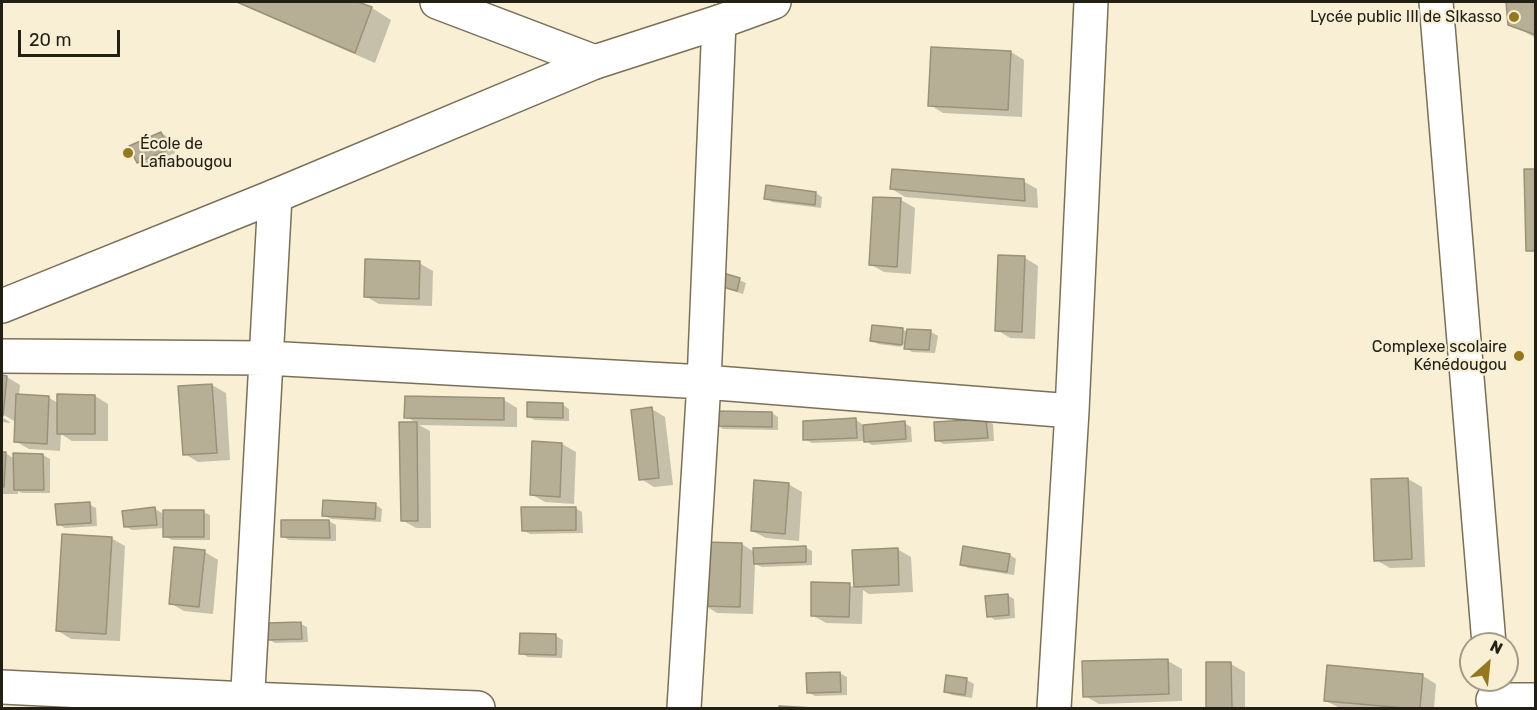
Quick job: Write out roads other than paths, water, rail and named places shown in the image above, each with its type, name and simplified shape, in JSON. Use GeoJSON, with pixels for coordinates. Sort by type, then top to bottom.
{"type":"FeatureCollection","features":[{"type":"Feature","properties":{"kind":"street"},"geometry":{"type":"LineString","coordinates":[[437,2],[595,62]]}},
{"type":"Feature","properties":{"kind":"street"},"geometry":{"type":"LineString","coordinates":[[2,306],[275,196],[595,62],[774,2]]}},
{"type":"Feature","properties":{"kind":"street"},"geometry":{"type":"LineString","coordinates":[[1054,708],[1072,411],[1091,2]]}},
{"type":"Feature","properties":{"kind":"street"},"geometry":{"type":"LineString","coordinates":[[1436,2],[1488,632]]}},
{"type":"Feature","properties":{"kind":"street"},"geometry":{"type":"LineString","coordinates":[[684,708],[704,382],[719,22]]}},
{"type":"Feature","properties":{"kind":"street"},"geometry":{"type":"LineString","coordinates":[[247,704],[275,196]]}},
{"type":"Feature","properties":{"kind":"street"},"geometry":{"type":"LineString","coordinates":[[2,356],[266,358],[704,382],[1072,411]]}},
{"type":"Feature","properties":{"kind":"street"},"geometry":{"type":"LineString","coordinates":[[2,687],[247,704],[478,708]]}},
{"type":"Feature","properties":{"kind":"street"},"geometry":{"type":"LineString","coordinates":[[1493,696],[1536,700]]}},
{"type":"Feature","properties":{"kind":"place","name":"Lycée public III de SIkasso"},"geometry":{"type":"Point","coordinates":[1514,17]}},
{"type":"Feature","properties":{"kind":"place","name":"École de Lafiabougou"},"geometry":{"type":"Point","coordinates":[128,153]}},
{"type":"Feature","properties":{"kind":"place","name":"Complexe scolaire Kénédougou"},"geometry":{"type":"Point","coordinates":[1519,356]}}]}
